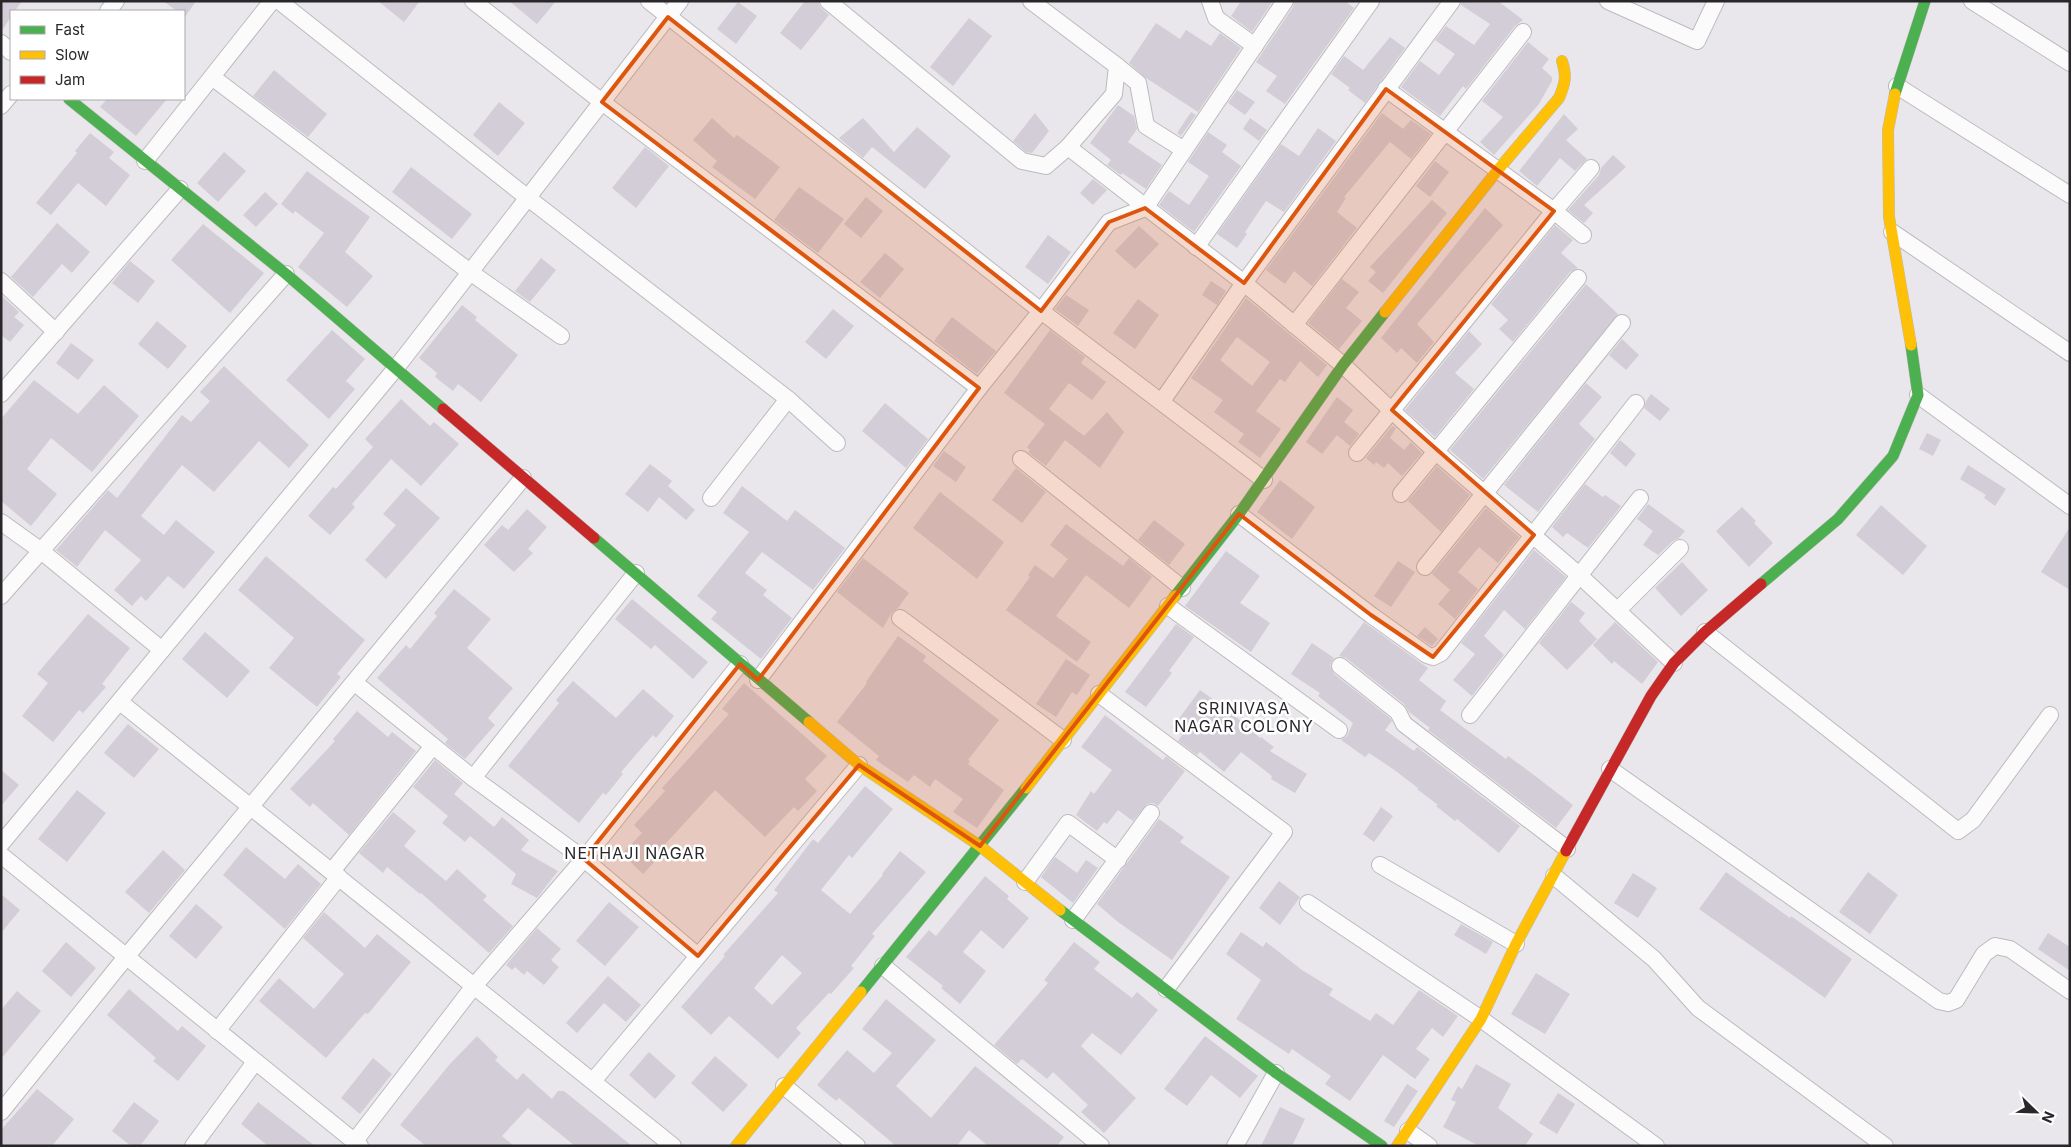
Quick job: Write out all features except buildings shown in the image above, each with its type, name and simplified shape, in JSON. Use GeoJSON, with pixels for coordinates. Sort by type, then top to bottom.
{"type":"FeatureCollection","features":[{"type":"Feature","properties":{"kind":"street"},"geometry":{"type":"LineString","coordinates":[[145,161],[272,1]]}},
{"type":"Feature","properties":{"kind":"street"},"geometry":{"type":"LineString","coordinates":[[279,1],[528,198],[788,399],[837,443]]}},
{"type":"Feature","properties":{"kind":"street"},"geometry":{"type":"LineString","coordinates":[[473,1],[602,102],[979,388]]}},
{"type":"Feature","properties":{"kind":"street"},"geometry":{"type":"LineString","coordinates":[[649,1],[1041,311],[1264,480]]}},
{"type":"Feature","properties":{"kind":"street"},"geometry":{"type":"LineString","coordinates":[[1,844],[396,368],[680,1]]}},
{"type":"Feature","properties":{"kind":"street"},"geometry":{"type":"LineString","coordinates":[[828,1],[1022,162],[1046,166],[1068,148],[1114,94],[1117,66]]}},
{"type":"Feature","properties":{"kind":"street"},"geometry":{"type":"LineString","coordinates":[[1031,1],[1138,83],[1146,126],[1184,150]]}},
{"type":"Feature","properties":{"kind":"street"},"geometry":{"type":"LineString","coordinates":[[1210,1],[1216,18],[1255,46]]}},
{"type":"Feature","properties":{"kind":"street"},"geometry":{"type":"LineString","coordinates":[[758,680],[979,388],[1110,222],[1145,208],[1285,1]]}},
{"type":"Feature","properties":{"kind":"street"},"geometry":{"type":"LineString","coordinates":[[1196,247],[1371,1]]}},
{"type":"Feature","properties":{"kind":"street"},"geometry":{"type":"LineString","coordinates":[[1162,401],[1244,283],[1452,1]]}},
{"type":"Feature","properties":{"kind":"street"},"geometry":{"type":"LineString","coordinates":[[1608,1],[1697,41],[1716,1]]}},
{"type":"Feature","properties":{"kind":"street"},"geometry":{"type":"LineString","coordinates":[[1397,1146],[1481,1019],[1516,944],[1610,769],[1650,696],[1674,662],[1705,632],[1838,519],[1893,456],[1918,394],[1906,307],[1890,217],[1888,130],[1897,86],[1925,1]]}},
{"type":"Feature","properties":{"kind":"street"},"geometry":{"type":"LineString","coordinates":[[1972,1],[2070,63]]}},
{"type":"Feature","properties":{"kind":"street"},"geometry":{"type":"LineString","coordinates":[[1294,325],[1523,32]]}},
{"type":"Feature","properties":{"kind":"street"},"geometry":{"type":"LineString","coordinates":[[736,1146],[1064,740],[1239,514],[1343,365],[1497,171],[1559,98],[1565,84],[1566,73],[1562,61]]}},
{"type":"Feature","properties":{"kind":"street"},"geometry":{"type":"LineString","coordinates":[[212,78],[470,272],[561,336]]}},
{"type":"Feature","properties":{"kind":"street"},"geometry":{"type":"LineString","coordinates":[[1897,86],[2070,195]]}},
{"type":"Feature","properties":{"kind":"street"},"geometry":{"type":"LineString","coordinates":[[1386,89],[1554,211],[1583,235]]}},
{"type":"Feature","properties":{"kind":"street"},"geometry":{"type":"LineString","coordinates":[[1,106],[10,95]]}},
{"type":"Feature","properties":{"kind":"street"},"geometry":{"type":"LineString","coordinates":[[70,100],[286,274],[859,765],[980,846],[1073,920],[1276,1073],[1382,1146]]}},
{"type":"Feature","properties":{"kind":"street"},"geometry":{"type":"LineString","coordinates":[[1068,148],[1244,283],[1343,365],[1436,452],[1534,535],[1674,662]]}},
{"type":"Feature","properties":{"kind":"street"},"geometry":{"type":"LineString","coordinates":[[1357,453],[1591,168]]}},
{"type":"Feature","properties":{"kind":"street"},"geometry":{"type":"LineString","coordinates":[[1,394],[180,189]]}},
{"type":"Feature","properties":{"kind":"street"},"geometry":{"type":"LineString","coordinates":[[1892,232],[2070,353]]}},
{"type":"Feature","properties":{"kind":"street"},"geometry":{"type":"LineString","coordinates":[[1,596],[286,274]]}},
{"type":"Feature","properties":{"kind":"street"},"geometry":{"type":"LineString","coordinates":[[1401,494],[1578,278]]}},
{"type":"Feature","properties":{"kind":"street"},"geometry":{"type":"LineString","coordinates":[[1,281],[56,332]]}},
{"type":"Feature","properties":{"kind":"street"},"geometry":{"type":"LineString","coordinates":[[1425,567],[1622,323]]}},
{"type":"Feature","properties":{"kind":"street"},"geometry":{"type":"LineString","coordinates":[[1918,394],[2070,506]]}},
{"type":"Feature","properties":{"kind":"street"},"geometry":{"type":"LineString","coordinates":[[711,498],[788,399]]}},
{"type":"Feature","properties":{"kind":"street"},"geometry":{"type":"LineString","coordinates":[[1239,514],[1371,615],[1427,655],[1434,657],[1441,652],[1636,403]]}},
{"type":"Feature","properties":{"kind":"street"},"geometry":{"type":"LineString","coordinates":[[1021,459],[1182,588]]}},
{"type":"Feature","properties":{"kind":"street"},"geometry":{"type":"LineString","coordinates":[[1,1112],[126,957],[523,478]]}},
{"type":"Feature","properties":{"kind":"street"},"geometry":{"type":"LineString","coordinates":[[1470,715],[1640,498]]}},
{"type":"Feature","properties":{"kind":"street"},"geometry":{"type":"LineString","coordinates":[[1,522],[40,550],[162,650]]}},
{"type":"Feature","properties":{"kind":"street"},"geometry":{"type":"LineString","coordinates":[[1618,610],[1680,548]]}},
{"type":"Feature","properties":{"kind":"street"},"geometry":{"type":"LineString","coordinates":[[473,778],[636,573]]}},
{"type":"Feature","properties":{"kind":"street"},"geometry":{"type":"LineString","coordinates":[[1168,606],[1339,730]]}},
{"type":"Feature","properties":{"kind":"street"},"geometry":{"type":"LineString","coordinates":[[900,618],[1064,740]]}},
{"type":"Feature","properties":{"kind":"street"},"geometry":{"type":"LineString","coordinates":[[1705,632],[1958,831],[1973,820],[2050,715]]}},
{"type":"Feature","properties":{"kind":"street"},"geometry":{"type":"LineString","coordinates":[[1,854],[357,1144],[474,986],[584,858],[740,664]]}},
{"type":"Feature","properties":{"kind":"street"},"geometry":{"type":"LineString","coordinates":[[1340,666],[1398,712],[1404,724],[1567,849]]}},
{"type":"Feature","properties":{"kind":"street"},"geometry":{"type":"LineString","coordinates":[[354,683],[473,778],[584,858],[698,956]]}},
{"type":"Feature","properties":{"kind":"street"},"geometry":{"type":"LineString","coordinates":[[1099,694],[1284,832],[1166,990]]}},
{"type":"Feature","properties":{"kind":"street"},"geometry":{"type":"LineString","coordinates":[[120,702],[674,1146]]}},
{"type":"Feature","properties":{"kind":"street"},"geometry":{"type":"LineString","coordinates":[[217,1031],[433,746]]}},
{"type":"Feature","properties":{"kind":"street"},"geometry":{"type":"LineString","coordinates":[[593,1082],[859,765]]}},
{"type":"Feature","properties":{"kind":"street"},"geometry":{"type":"LineString","coordinates":[[1610,769],[1939,1001],[1948,1004],[1956,1000],[1984,954],[1995,946],[2010,949],[2070,991]]}},
{"type":"Feature","properties":{"kind":"street"},"geometry":{"type":"LineString","coordinates":[[1073,920],[1152,813]]}},
{"type":"Feature","properties":{"kind":"street"},"geometry":{"type":"LineString","coordinates":[[1025,882],[1068,823],[1118,860]]}},
{"type":"Feature","properties":{"kind":"street"},"geometry":{"type":"LineString","coordinates":[[1380,865],[1516,944]]}},
{"type":"Feature","properties":{"kind":"street"},"geometry":{"type":"LineString","coordinates":[[1554,876],[1654,959],[1698,1008],[1885,1146]]}},
{"type":"Feature","properties":{"kind":"street"},"geometry":{"type":"LineString","coordinates":[[1308,903],[1481,1019],[1656,1146]]}},
{"type":"Feature","properties":{"kind":"street"},"geometry":{"type":"LineString","coordinates":[[883,966],[1101,1146]]}},
{"type":"Feature","properties":{"kind":"street"},"geometry":{"type":"LineString","coordinates":[[193,1146],[255,1062]]}},
{"type":"Feature","properties":{"kind":"street"},"geometry":{"type":"LineString","coordinates":[[1235,1146],[1276,1073]]}},
{"type":"Feature","properties":{"kind":"street"},"geometry":{"type":"LineString","coordinates":[[784,1086],[856,1146]]}},
{"type":"Feature","properties":{"kind":"street"},"geometry":{"type":"LineString","coordinates":[[1408,1131],[1429,1146]]}},
{"type":"Feature","properties":{"kind":"highlighted area"},"geometry":{"type":"Polygon","coordinates":[[[668,17],[1041,311],[1109,222],[1145,208],[1244,283],[1386,89],[1554,211],[1392,410],[1534,535],[1433,657],[1371,615],[1239,514],[980,846],[859,765],[698,956],[584,859],[740,664],[758,680],[979,388],[602,102],[668,17]]]}},
{"type":"Feature","properties":{"kind":"traffic: fast"},"geometry":{"type":"LineString","coordinates":[[1895,94],[1925,1]]}},
{"type":"Feature","properties":{"kind":"traffic: fast"},"geometry":{"type":"LineString","coordinates":[[70,100],[286,274],[443,409]]}},
{"type":"Feature","properties":{"kind":"traffic: fast"},"geometry":{"type":"LineString","coordinates":[[1175,596],[1239,514],[1343,365],[1385,312]]}},
{"type":"Feature","properties":{"kind":"traffic: fast"},"geometry":{"type":"LineString","coordinates":[[1761,584],[1838,519],[1893,456],[1918,395],[1911,345]]}},
{"type":"Feature","properties":{"kind":"traffic: fast"},"geometry":{"type":"LineString","coordinates":[[594,538],[809,722]]}},
{"type":"Feature","properties":{"kind":"traffic: fast"},"geometry":{"type":"LineString","coordinates":[[861,992],[1026,788]]}},
{"type":"Feature","properties":{"kind":"traffic: fast"},"geometry":{"type":"LineString","coordinates":[[1060,910],[1276,1073],[1382,1146]]}},
{"type":"Feature","properties":{"kind":"traffic: slow"},"geometry":{"type":"LineString","coordinates":[[1385,312],[1497,171],[1559,98],[1565,80],[1562,61]]}},
{"type":"Feature","properties":{"kind":"traffic: slow"},"geometry":{"type":"LineString","coordinates":[[1895,94],[1888,130],[1889,217],[1911,345]]}},
{"type":"Feature","properties":{"kind":"traffic: slow"},"geometry":{"type":"LineString","coordinates":[[1026,788],[1175,596]]}},
{"type":"Feature","properties":{"kind":"traffic: slow"},"geometry":{"type":"LineString","coordinates":[[809,722],[859,765],[980,846],[1060,910]]}},
{"type":"Feature","properties":{"kind":"traffic: slow"},"geometry":{"type":"LineString","coordinates":[[1397,1146],[1481,1019],[1516,944],[1566,851]]}},
{"type":"Feature","properties":{"kind":"traffic: slow"},"geometry":{"type":"LineString","coordinates":[[736,1146],[861,992]]}},
{"type":"Feature","properties":{"kind":"traffic: jam"},"geometry":{"type":"LineString","coordinates":[[443,409],[594,538]]}},
{"type":"Feature","properties":{"kind":"traffic: jam"},"geometry":{"type":"LineString","coordinates":[[1566,851],[1651,696],[1674,663],[1705,632],[1761,584]]}},
{"type":"Feature","properties":{"kind":"district","name":"SRINIVASA NAGAR COLONY"},"geometry":{"type":"Point","coordinates":[1244,717]}},
{"type":"Feature","properties":{"kind":"district","name":"NETHAJI NAGAR"},"geometry":{"type":"Point","coordinates":[635,853]}}]}
